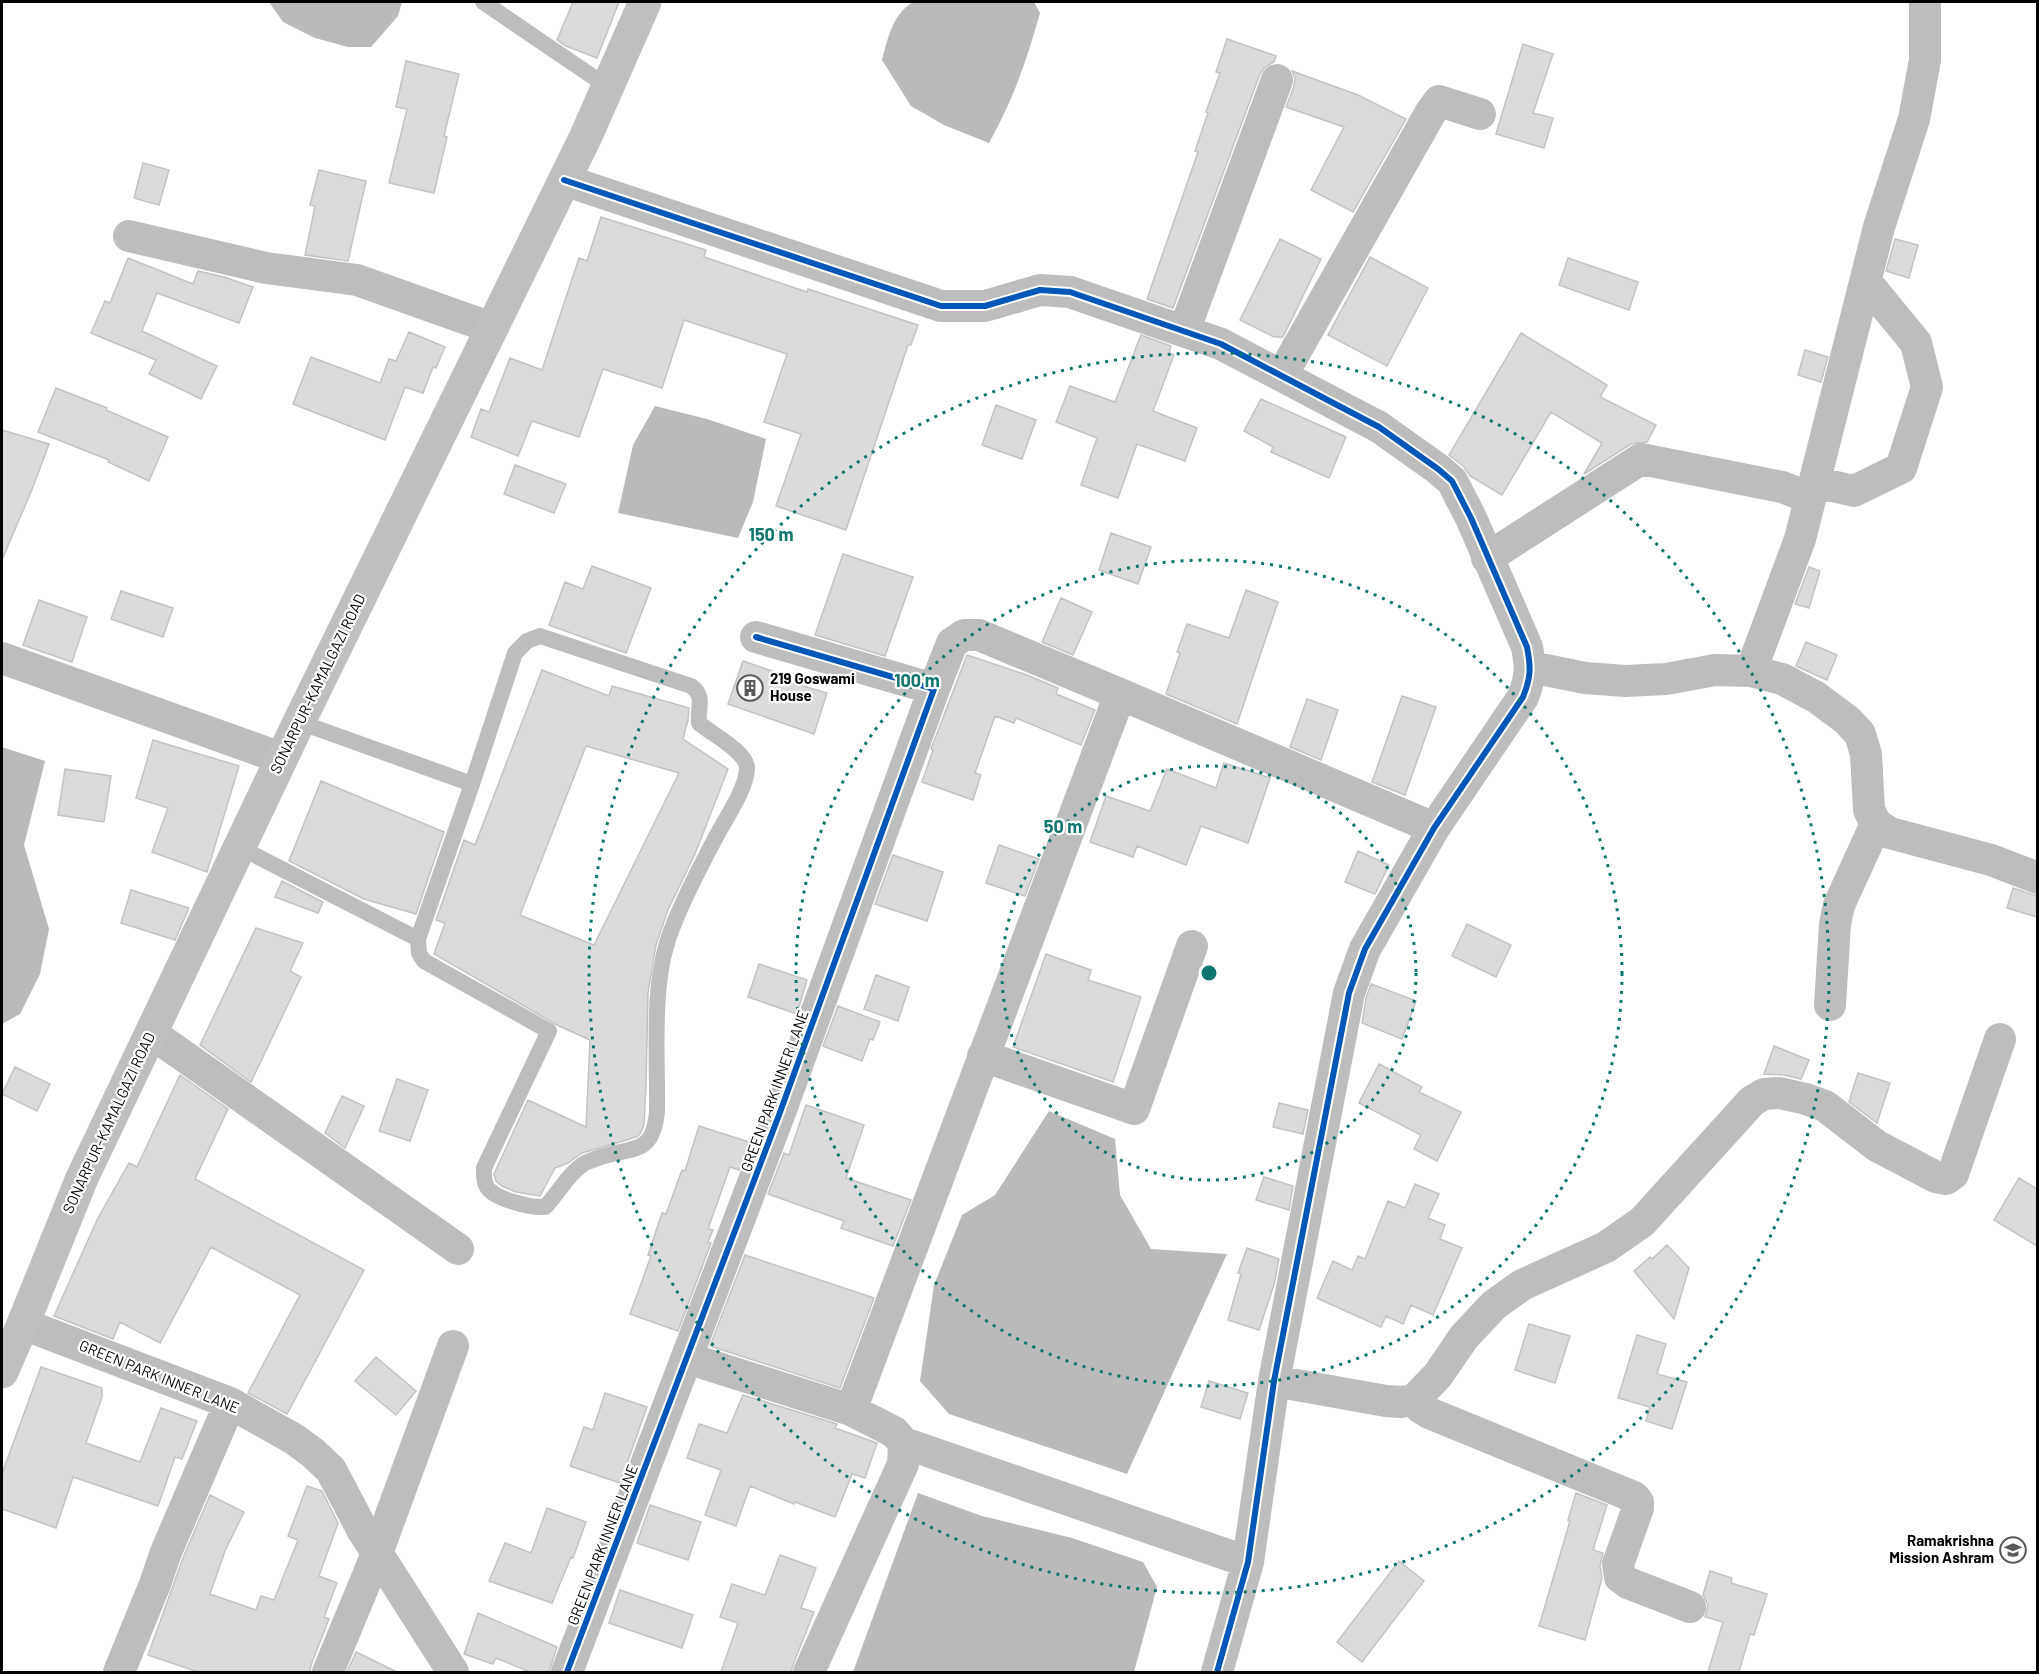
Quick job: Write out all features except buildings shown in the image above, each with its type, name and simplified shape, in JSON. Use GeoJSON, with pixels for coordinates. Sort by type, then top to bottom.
{"type":"FeatureCollection","features":[{"type":"Feature","properties":{"kind":"main road","name":"SONARPUR-KAMALGAZI ROAD"},"geometry":{"type":"LineString","coordinates":[[2,1372],[82,1178],[281,758],[564,180],[645,2]]}},
{"type":"Feature","properties":{"kind":"street"},"geometry":{"type":"LineString","coordinates":[[1751,671],[1800,539],[1879,227],[1914,119],[1925,60],[1925,2]]}},
{"type":"Feature","properties":{"kind":"street"},"geometry":{"type":"LineString","coordinates":[[1184,331],[1277,80]]}},
{"type":"Feature","properties":{"kind":"street"},"geometry":{"type":"LineString","coordinates":[[1282,375],[1435,106],[1439,101],[1480,114]]}},
{"type":"Feature","properties":{"kind":"street"},"geometry":{"type":"LineString","coordinates":[[564,180],[941,306],[985,306],[1040,290],[1070,292],[1221,344],[1379,427],[1452,481],[1471,518],[1527,647],[1531,667],[1529,682],[1523,697],[1434,828],[1365,949],[1349,993],[1274,1381],[1248,1562],[1217,1672]]}},
{"type":"Feature","properties":{"kind":"street"},"geometry":{"type":"LineString","coordinates":[[129,236],[266,267],[357,280],[492,328]]}},
{"type":"Feature","properties":{"kind":"street"},"geometry":{"type":"LineString","coordinates":[[1487,558],[1641,459],[1812,494],[1828,485],[1854,491],[1901,468],[1927,387],[1916,343],[1866,282]]}},
{"type":"Feature","properties":{"kind":"street","name":"GREEN PARK INNER LANE"},"geometry":{"type":"LineString","coordinates":[[567,1672],[783,1104],[952,643],[964,635],[978,635],[1120,694]]}},
{"type":"Feature","properties":{"kind":"street"},"geometry":{"type":"LineString","coordinates":[[756,637],[934,689]]}},
{"type":"Feature","properties":{"kind":"street"},"geometry":{"type":"LineString","coordinates":[[2,658],[281,758]]}},
{"type":"Feature","properties":{"kind":"street"},"geometry":{"type":"LineString","coordinates":[[1531,667],[1585,678],[1625,681],[1666,679],[1715,670],[1751,671],[1782,680],[1816,697],[1847,720],[1860,734],[1866,754],[1869,810],[1876,824],[1890,833],[1991,860],[2037,878]]}},
{"type":"Feature","properties":{"kind":"street"},"geometry":{"type":"LineString","coordinates":[[851,1410],[1120,694],[1434,828]]}},
{"type":"Feature","properties":{"kind":"street"},"geometry":{"type":"LineString","coordinates":[[1830,1005],[1835,924],[1839,905],[1876,824]]}},
{"type":"Feature","properties":{"kind":"street"},"geometry":{"type":"LineString","coordinates":[[983,1056],[1134,1109],[1192,946]]}},
{"type":"Feature","properties":{"kind":"street"},"geometry":{"type":"LineString","coordinates":[[151,1033],[458,1249]]}},
{"type":"Feature","properties":{"kind":"street"},"geometry":{"type":"LineString","coordinates":[[1274,1381],[1386,1401],[1414,1400],[1438,1375],[1464,1337],[1494,1305],[1522,1285],[1606,1247],[1642,1222],[1752,1101],[1764,1094],[1780,1093],[1825,1106],[1877,1146],[1936,1177],[1946,1179],[1953,1174],[2000,1039]]}},
{"type":"Feature","properties":{"kind":"street","name":"GREEN PARK INNER LANE"},"geometry":{"type":"LineString","coordinates":[[23,1324],[230,1403],[294,1439],[313,1453],[331,1470],[363,1531],[453,1672]]}},
{"type":"Feature","properties":{"kind":"street"},"geometry":{"type":"LineString","coordinates":[[328,1672],[377,1553],[453,1346]]}},
{"type":"Feature","properties":{"kind":"street"},"geometry":{"type":"LineString","coordinates":[[687,1358],[851,1410],[894,1432],[904,1443],[1248,1562]]}},
{"type":"Feature","properties":{"kind":"street"},"geometry":{"type":"LineString","coordinates":[[1414,1400],[1429,1413],[1634,1497],[1638,1502],[1638,1508],[1618,1564],[1620,1577],[1628,1583],[1690,1607]]}},
{"type":"Feature","properties":{"kind":"street"},"geometry":{"type":"LineString","coordinates":[[119,1672],[166,1552],[230,1403]]}},
{"type":"Feature","properties":{"kind":"street"},"geometry":{"type":"LineString","coordinates":[[809,1672],[903,1464],[904,1443]]}},
{"type":"Feature","properties":{"kind":"lane"},"geometry":{"type":"LineString","coordinates":[[483,2],[608,87]]}},
{"type":"Feature","properties":{"kind":"lane"},"geometry":{"type":"LineString","coordinates":[[540,636],[691,686],[697,690],[701,698],[699,723],[735,750],[747,768],[742,787],[672,927],[662,960],[658,998],[657,1112],[652,1138],[642,1147],[600,1157],[582,1164],[545,1207],[535,1208],[511,1201],[488,1189],[483,1179],[484,1168],[549,1031],[424,961],[418,953],[418,939],[515,654],[527,641],[540,636]]}},
{"type":"Feature","properties":{"kind":"lane"},"geometry":{"type":"LineString","coordinates":[[299,722],[472,784]]}},
{"type":"Feature","properties":{"kind":"lane"},"geometry":{"type":"LineString","coordinates":[[239,847],[418,939]]}},
{"type":"Feature","properties":{"kind":"shaded area"},"geometry":{"type":"Polygon","coordinates":[[[269,2],[402,2],[398,16],[371,47],[348,47],[315,38],[283,22],[269,2]]]}},
{"type":"Feature","properties":{"kind":"shaded area"},"geometry":{"type":"Polygon","coordinates":[[[913,2],[1034,2],[1040,13],[1019,79],[989,143],[944,125],[911,106],[882,60],[896,20],[900,13],[913,2]]]}},
{"type":"Feature","properties":{"kind":"shaded area"},"geometry":{"type":"Polygon","coordinates":[[[655,406],[707,419],[766,439],[753,502],[738,538],[618,513],[633,445],[655,406]]]}},
{"type":"Feature","properties":{"kind":"shaded area"},"geometry":{"type":"Polygon","coordinates":[[[2,747],[45,761],[24,845],[49,929],[40,974],[20,1014],[2,1024],[2,747]]]}},
{"type":"Feature","properties":{"kind":"shaded area"},"geometry":{"type":"Polygon","coordinates":[[[1049,1111],[1115,1139],[1120,1195],[1151,1249],[1227,1254],[1127,1474],[949,1414],[920,1381],[934,1285],[962,1215],[995,1195],[1049,1111]]]}},
{"type":"Feature","properties":{"kind":"shaded area"},"geometry":{"type":"Polygon","coordinates":[[[918,1493],[982,1516],[1072,1538],[1143,1562],[1157,1587],[1134,1672],[853,1672],[918,1493]]]}},
{"type":"Feature","properties":{"kind":"cycle path"},"geometry":{"type":"LineString","coordinates":[[564,180],[941,306],[985,306],[1040,290],[1070,292],[1221,344],[1379,427],[1452,481],[1471,518],[1527,647],[1530,667],[1528,684],[1523,697],[1434,828],[1365,949],[1349,993],[1274,1381],[1248,1562],[1217,1672]]}},
{"type":"Feature","properties":{"kind":"cycle path"},"geometry":{"type":"LineString","coordinates":[[567,1672],[779,1115],[934,689],[756,637]]}},
{"type":"Feature","properties":{"kind":"place","name":"219 Goswami House"},"geometry":{"type":"Point","coordinates":[750,688]}},
{"type":"Feature","properties":{"kind":"place","name":"Ramakrishna Mission Ashram"},"geometry":{"type":"Point","coordinates":[2013,1550]}}]}
